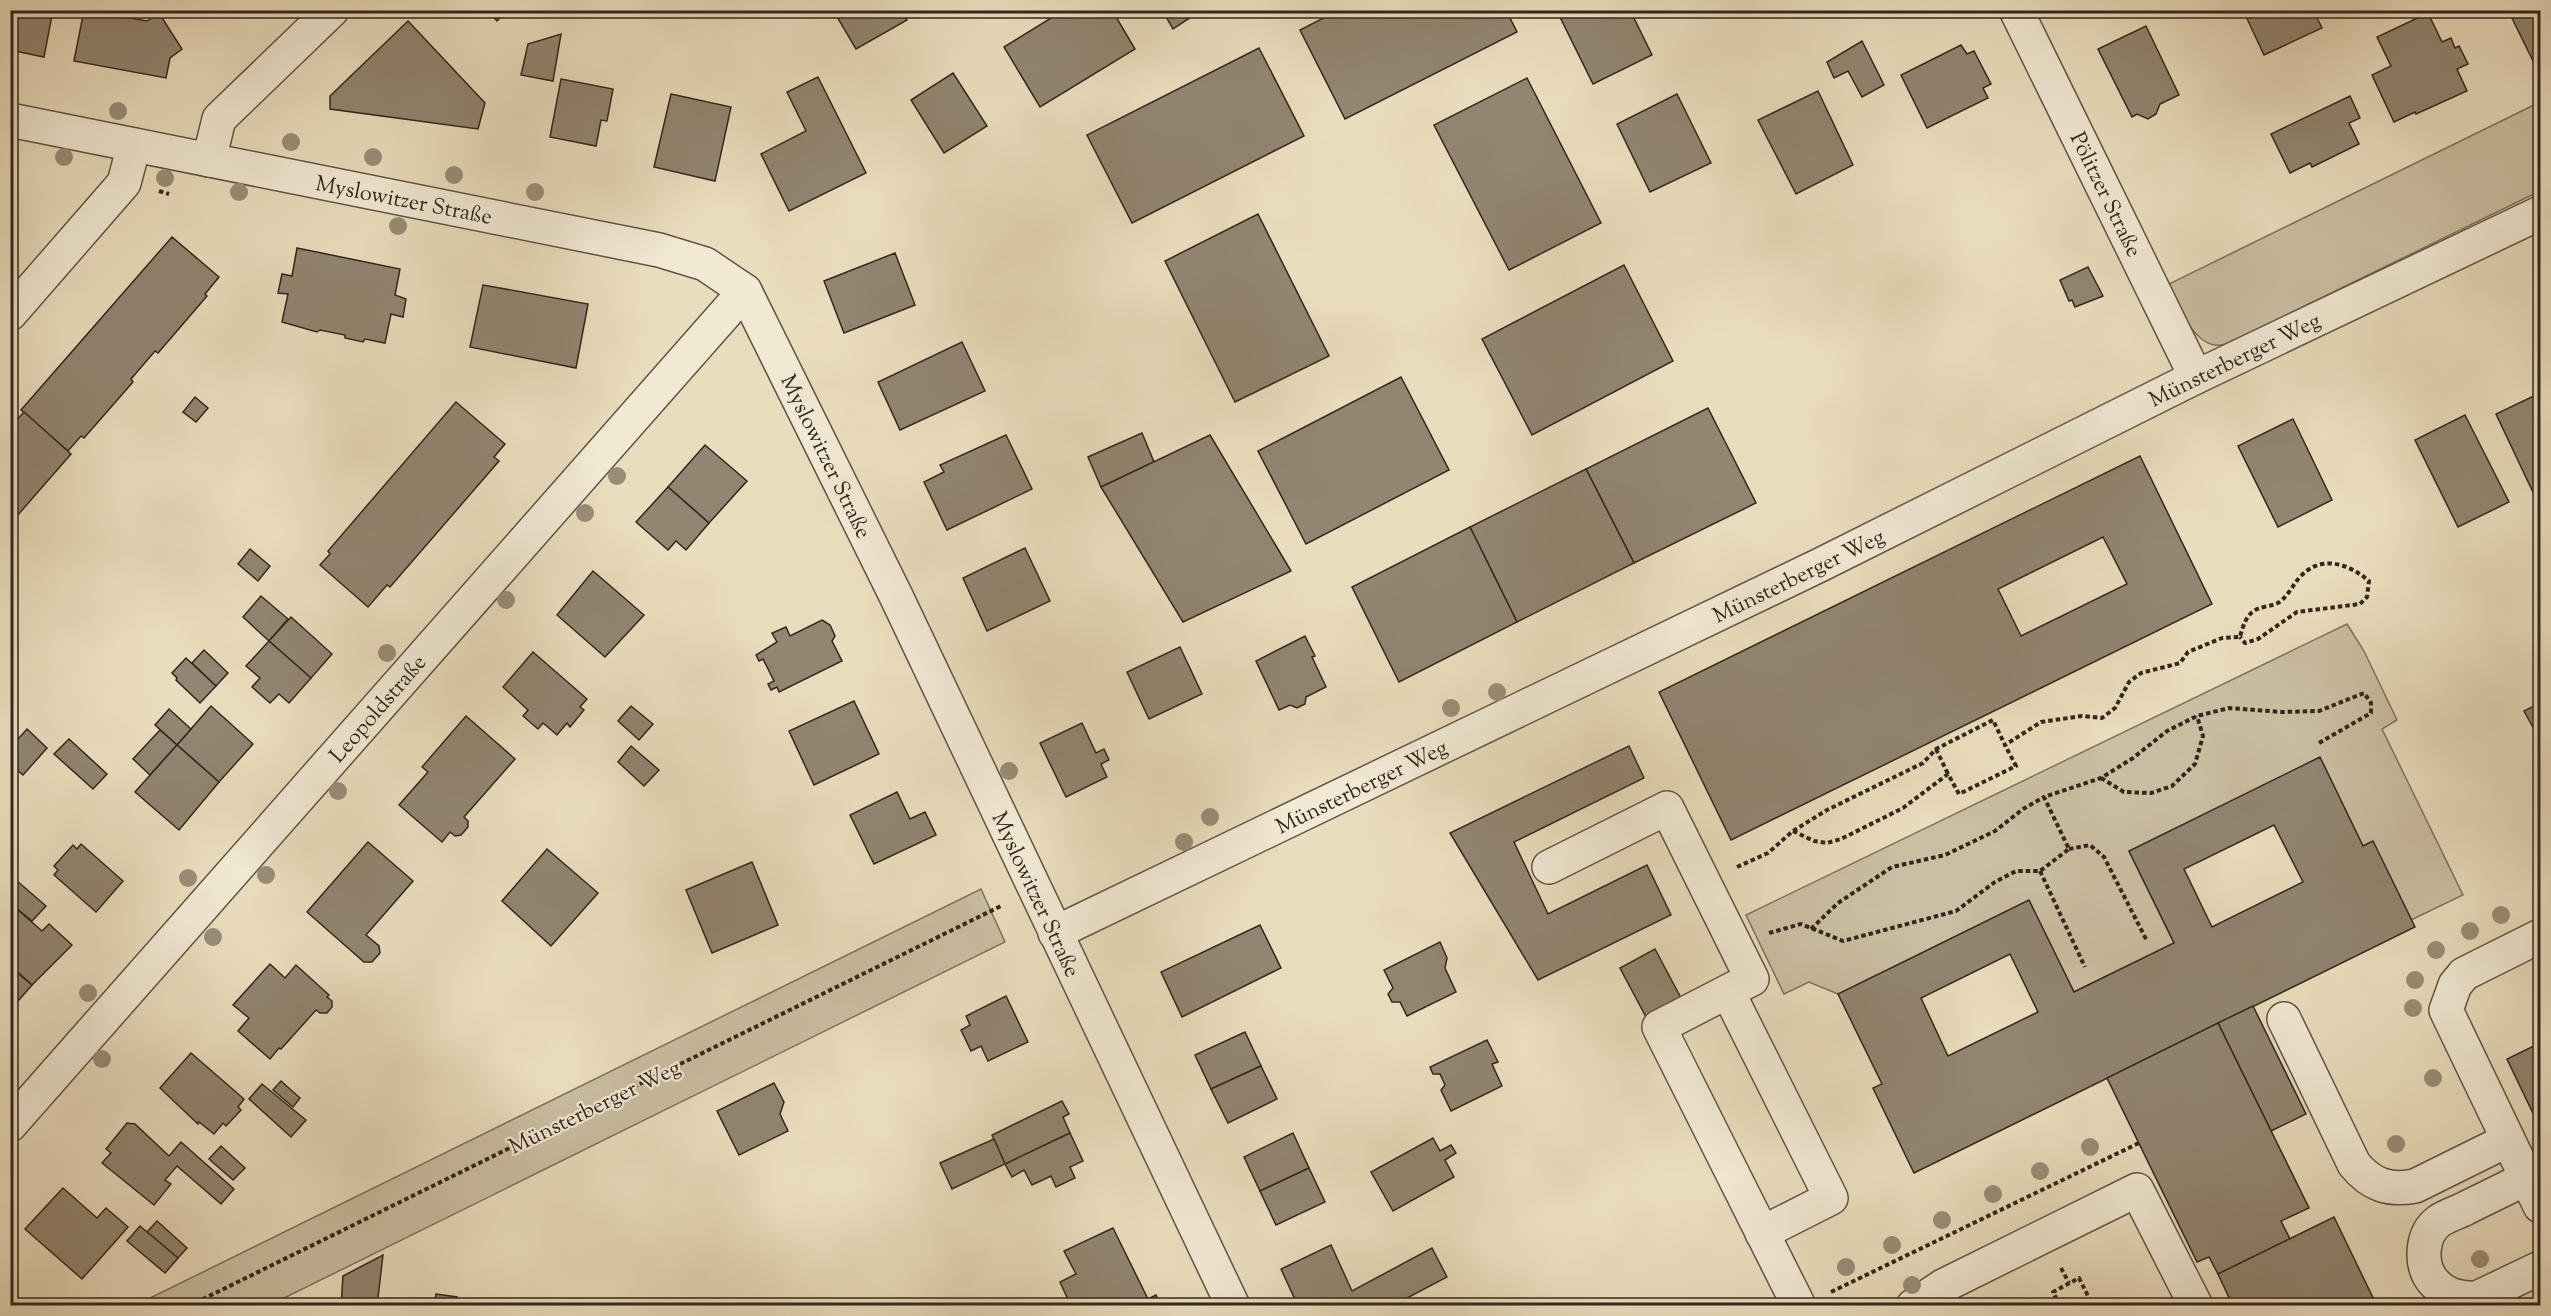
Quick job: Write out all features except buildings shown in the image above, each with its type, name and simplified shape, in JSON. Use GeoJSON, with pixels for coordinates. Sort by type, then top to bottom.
{"type":"FeatureCollection","features":[{"type":"Feature","properties":{"kind":"street"},"geometry":{"type":"LineString","coordinates":[[209,160],[219,119],[332,10]]}},
{"type":"Feature","properties":{"kind":"street","name":"Pölitzer Straße"},"geometry":{"type":"LineString","coordinates":[[2016,10],[2196,377]]}},
{"type":"Feature","properties":{"kind":"street","name":"Myslowitzer Straße"},"geometry":{"type":"LineString","coordinates":[[10,120],[659,250],[705,264],[745,291],[897,598],[1233,1305]]}},
{"type":"Feature","properties":{"kind":"street"},"geometry":{"type":"LineString","coordinates":[[10,314],[124,183],[134,145]]}},
{"type":"Feature","properties":{"kind":"street","name":"Münsterberger Weg"},"geometry":{"type":"LineString","coordinates":[[1055,933],[1830,560],[2196,377],[2541,213]]}},
{"type":"Feature","properties":{"kind":"street","name":"Leopoldstraße"},"geometry":{"type":"LineString","coordinates":[[10,1125],[745,291]]}},
{"type":"Feature","properties":{"kind":"street"},"geometry":{"type":"LineString","coordinates":[[1549,867],[1666,808],[1752,979],[1659,1027],[1762,1233],[1811,1301]]}},
{"type":"Feature","properties":{"kind":"street"},"geometry":{"type":"LineString","coordinates":[[2541,936],[2464,974],[2455,985],[2446,1010],[2534,1192],[2438,1222],[2426,1240],[2424,1259],[2429,1275],[2436,1285],[2447,1293],[2467,1299],[2477,1298],[2541,1268]]}},
{"type":"Feature","properties":{"kind":"street"},"geometry":{"type":"LineString","coordinates":[[1728,992],[1832,1198],[1762,1233]]}},
{"type":"Feature","properties":{"kind":"street"},"geometry":{"type":"LineString","coordinates":[[2283,1019],[2354,1164],[2371,1181],[2382,1187],[2399,1189],[2415,1186],[2508,1140]]}},
{"type":"Feature","properties":{"kind":"street"},"geometry":{"type":"LineString","coordinates":[[1913,1305],[1948,1296],[2137,1190],[2196,1305]]}},
{"type":"Feature","properties":{"kind":"path"},"geometry":{"type":"LineString","coordinates":[[2333,562],[2346,566],[2369,581],[2367,597],[2360,603],[2297,612],[2258,639],[2245,643],[2240,637],[2245,620],[2256,608],[2274,605],[2282,600],[2300,576],[2320,563],[2333,562]]}},
{"type":"Feature","properties":{"kind":"path"},"geometry":{"type":"LineString","coordinates":[[2005,745],[2041,722],[2082,716],[2102,718],[2115,708],[2129,682],[2141,673],[2180,663],[2188,652],[2222,638],[2240,637]]}},
{"type":"Feature","properties":{"kind":"path"},"geometry":{"type":"LineString","coordinates":[[1811,928],[1838,903],[1892,867],[1945,855],[1995,831],[2023,809],[2044,797],[2102,778],[2133,758],[2167,730],[2197,716],[2229,708],[2282,712],[2319,711],[2364,693],[2371,703],[2371,713],[2319,743]]}},
{"type":"Feature","properties":{"kind":"path"},"geometry":{"type":"LineString","coordinates":[[2102,778],[2124,792],[2151,793],[2172,786],[2195,764],[2203,736],[2197,716]]}},
{"type":"Feature","properties":{"kind":"path"},"geometry":{"type":"LineString","coordinates":[[1704,883],[1768,853],[1793,831],[1827,810],[1923,763],[1936,749],[1992,720],[2016,766],[1959,794],[1936,749]]}},
{"type":"Feature","properties":{"kind":"path"},"geometry":{"type":"LineString","coordinates":[[1793,831],[1820,842],[1827,843],[1841,839],[1904,808],[1948,774]]}},
{"type":"Feature","properties":{"kind":"path"},"geometry":{"type":"LineString","coordinates":[[2044,797],[2068,849]]}},
{"type":"Feature","properties":{"kind":"path"},"geometry":{"type":"LineString","coordinates":[[1734,944],[1801,924],[1843,941],[1956,911],[1995,882],[2016,871],[2040,871],[2068,849],[2090,845],[2104,857],[2147,941]]}},
{"type":"Feature","properties":{"kind":"path"},"geometry":{"type":"LineString","coordinates":[[2040,871],[2085,967]]}},
{"type":"Feature","properties":{"kind":"path","name":"Münsterberger Weg"},"geometry":{"type":"LineString","coordinates":[[189,1305],[999,907]]}},
{"type":"Feature","properties":{"kind":"path"},"geometry":{"type":"LineString","coordinates":[[1811,1301],[2139,1143]]}},
{"type":"Feature","properties":{"kind":"path"},"geometry":{"type":"LineString","coordinates":[[2059,1264],[2068,1283]]}},
{"type":"Feature","properties":{"kind":"path"},"geometry":{"type":"LineString","coordinates":[[2060,1305],[2053,1292],[2079,1278],[2093,1305]]}},
{"type":"Feature","properties":{"kind":"shaded area"},"geometry":{"type":"Polygon","coordinates":[[[2540,102],[2540,191],[2226,344],[2212,344],[2203,340],[2188,324],[2167,285],[2540,102]]]}},
{"type":"Feature","properties":{"kind":"shaded area"},"geometry":{"type":"Polygon","coordinates":[[[2347,624],[2364,651],[2397,720],[2382,729],[2463,895],[2411,920],[2372,842],[2363,846],[2320,758],[2129,851],[2174,943],[2074,992],[2029,901],[1838,994],[1809,982],[1784,994],[1746,915],[2347,624]]]}},
{"type":"Feature","properties":{"kind":"shaded area"},"geometry":{"type":"Polygon","coordinates":[[[981,889],[1005,942],[270,1305],[136,1305],[981,889]]]}}]}
